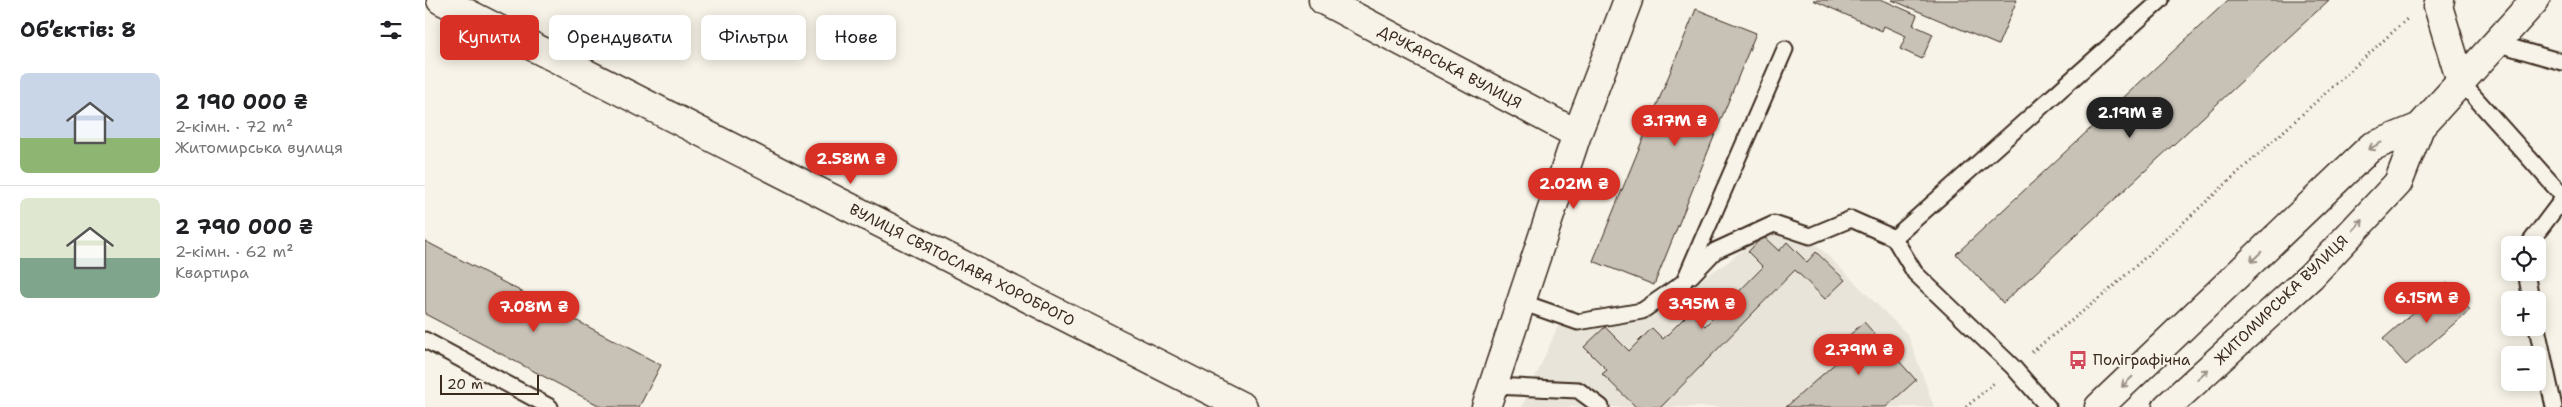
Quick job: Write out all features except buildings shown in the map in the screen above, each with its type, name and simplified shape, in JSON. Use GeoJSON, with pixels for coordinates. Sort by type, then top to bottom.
{"type":"FeatureCollection","features":[{"type":"Feature","properties":{"kind":"street","name":"ВУЛИЦЯ СВЯТОСЛАВА ХОРОБРОГО"},"geometry":{"type":"LineString","coordinates":[[441,0],[1243,407]]}},
{"type":"Feature","properties":{"kind":"street","name":"ДРУКАРСЬКА ВУЛИЦЯ"},"geometry":{"type":"LineString","coordinates":[[1323,0],[1577,134]]}},
{"type":"Feature","properties":{"kind":"street"},"geometry":{"type":"LineString","coordinates":[[1489,397],[1577,134],[1628,0]]}},
{"type":"Feature","properties":{"kind":"street"},"geometry":{"type":"LineString","coordinates":[[2440,0],[2438,6],[2461,82]]}},
{"type":"Feature","properties":{"kind":"street","name":"ЖИТОМИРСЬКА ВУЛИЦЯ"},"geometry":{"type":"LineString","coordinates":[[2167,407],[2311,276],[2398,183],[2420,127],[2535,0]]}},
{"type":"Feature","properties":{"kind":"street"},"geometry":{"type":"LineString","coordinates":[[2099,407],[2371,147],[2420,127]]}},
{"type":"Feature","properties":{"kind":"lane"},"geometry":{"type":"LineString","coordinates":[[1895,238],[2161,0]]}},
{"type":"Feature","properties":{"kind":"lane"},"geometry":{"type":"LineString","coordinates":[[2496,43],[2561,59]]}},
{"type":"Feature","properties":{"kind":"lane"},"geometry":{"type":"LineString","coordinates":[[1684,282],[1785,48]]}},
{"type":"Feature","properties":{"kind":"lane"},"geometry":{"type":"LineString","coordinates":[[2461,82],[2562,195]]}},
{"type":"Feature","properties":{"kind":"lane"},"geometry":{"type":"LineString","coordinates":[[2535,236],[2562,200]]}},
{"type":"Feature","properties":{"kind":"lane"},"geometry":{"type":"LineString","coordinates":[[1521,302],[1578,322],[1642,311],[1684,282],[1715,251],[1774,224],[1810,236],[1851,219],[1895,238],[1915,273],[2013,367],[2048,407]]}},
{"type":"Feature","properties":{"kind":"lane"},"geometry":{"type":"LineString","coordinates":[[2539,336],[2554,407]]}},
{"type":"Feature","properties":{"kind":"lane"},"geometry":{"type":"LineString","coordinates":[[425,340],[550,407]]}},
{"type":"Feature","properties":{"kind":"lane"},"geometry":{"type":"LineString","coordinates":[[1489,397],[1578,390],[1601,407]]}},
{"type":"Feature","properties":{"kind":"path"},"geometry":{"type":"LineString","coordinates":[[1966,407],[2107,292],[2408,19],[2410,10]]}},
{"type":"Feature","properties":{"kind":"shaded area"},"geometry":{"type":"Polygon","coordinates":[[[1768,229],[1818,246],[1908,335],[1934,407],[1522,407],[1559,324],[1585,329],[1645,316],[1728,262],[1768,229]]]}},
{"type":"Feature","properties":{"kind":"place","name":"Поліграфічна"},"geometry":{"type":"Point","coordinates":[2078,360]}}]}
